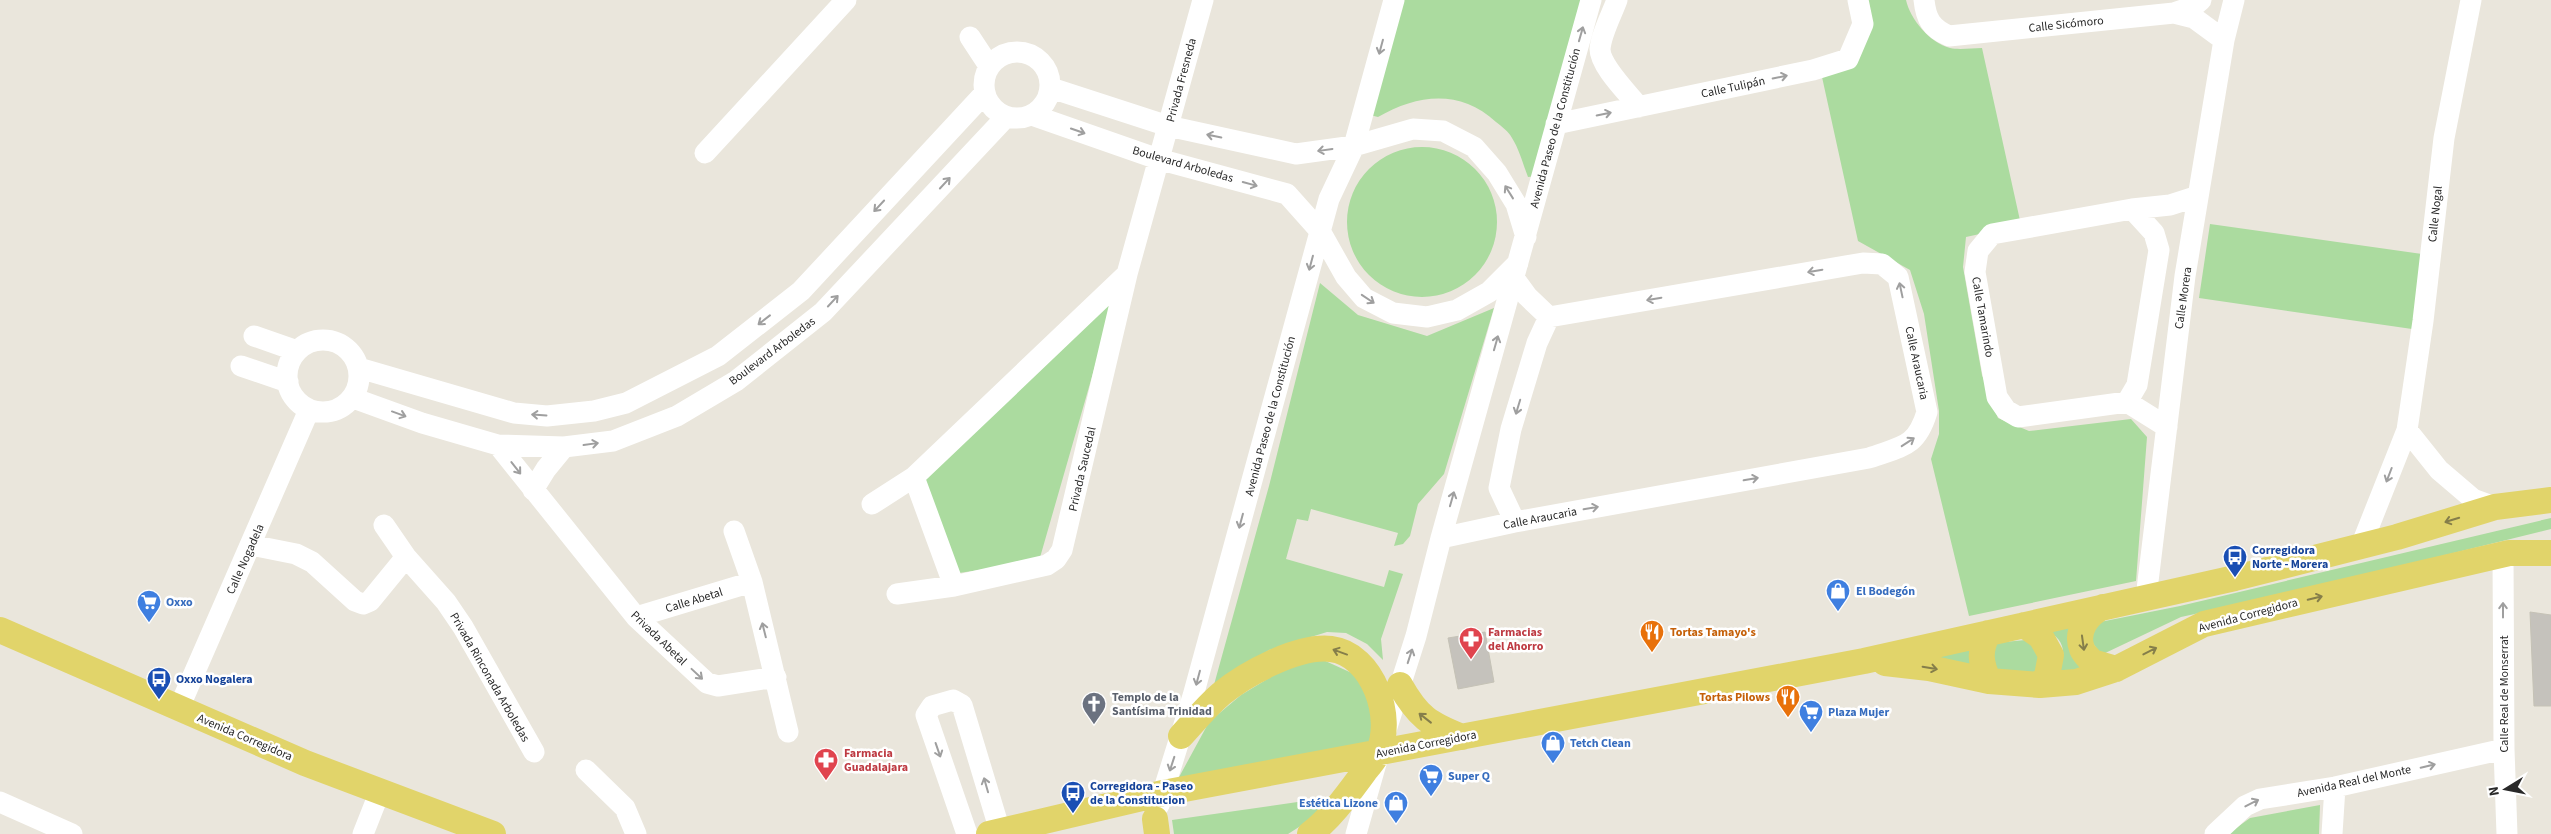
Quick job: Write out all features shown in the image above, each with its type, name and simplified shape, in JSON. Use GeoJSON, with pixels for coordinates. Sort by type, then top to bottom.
{"type":"FeatureCollection","features":[{"type":"Feature","properties":{"kind":"main road","name":"Avenida Corregidora"},"geometry":{"type":"LineString","coordinates":[[994,833],[1163,793],[1864,661],[2146,598],[2362,546],[2495,507],[2551,500]]}},
{"type":"Feature","properties":{"kind":"main road"},"geometry":{"type":"LineString","coordinates":[[2506,554],[2551,543]]}},
{"type":"Feature","properties":{"kind":"main road","name":"Avenida Corregidora"},"geometry":{"type":"LineString","coordinates":[[1864,661],[1929,668],[1989,681],[2040,685],[2076,682],[2116,668],[2204,624],[2506,554],[2551,552]]}},
{"type":"Feature","properties":{"kind":"main road"},"geometry":{"type":"LineString","coordinates":[[2506,554],[2551,566]]}},
{"type":"Feature","properties":{"kind":"main road"},"geometry":{"type":"LineString","coordinates":[[2103,607],[2093,612],[2081,628],[2082,648],[2092,662],[2116,668]]}},
{"type":"Feature","properties":{"kind":"main road"},"geometry":{"type":"LineString","coordinates":[[2024,625],[2041,637],[2051,655],[2047,676],[2040,685]]}},
{"type":"Feature","properties":{"kind":"main road","name":"Avenida Corregidora"},"geometry":{"type":"LineString","coordinates":[[0,630],[305,763],[493,834]]}},
{"type":"Feature","properties":{"kind":"main road"},"geometry":{"type":"LineString","coordinates":[[1988,632],[1981,647],[1982,666],[1989,681]]}},
{"type":"Feature","properties":{"kind":"main road"},"geometry":{"type":"LineString","coordinates":[[1181,736],[1221,694],[1245,677],[1293,656],[1322,648],[1332,649],[1353,657],[1369,674],[1382,702],[1383,728],[1379,752],[1342,803],[1310,834]]}},
{"type":"Feature","properties":{"kind":"main road"},"geometry":{"type":"LineString","coordinates":[[1400,685],[1423,717],[1442,729],[1462,737]]}},
{"type":"Feature","properties":{"kind":"street","name":"Privada Fresneda"},"geometry":{"type":"LineString","coordinates":[[1158,159],[1203,0]]}},
{"type":"Feature","properties":{"kind":"street","name":"Avenida Paseo de la Constitución"},"geometry":{"type":"LineString","coordinates":[[1154,829],[1329,199],[1354,146],[1394,0]]}},
{"type":"Feature","properties":{"kind":"street","name":"Avenida Paseo de la Constitución"},"geometry":{"type":"LineString","coordinates":[[1356,834],[1379,752],[1416,636],[1441,538],[1517,270],[1590,0]]}},
{"type":"Feature","properties":{"kind":"street"},"geometry":{"type":"LineString","coordinates":[[1617,0],[1600,47],[1601,56],[1605,64],[1639,107]]}},
{"type":"Feature","properties":{"kind":"street","name":"Calle Tulipán"},"geometry":{"type":"LineString","coordinates":[[1556,124],[1813,70],[1848,59],[1863,24],[1858,0]]}},
{"type":"Feature","properties":{"kind":"street","name":"Calle Sicómoro"},"geometry":{"type":"LineString","coordinates":[[1924,0],[1926,17],[1936,30],[1949,36],[2174,13],[2194,18],[2224,40]]}},
{"type":"Feature","properties":{"kind":"street"},"geometry":{"type":"LineString","coordinates":[[2174,13],[2194,6],[2201,0]]}},
{"type":"Feature","properties":{"kind":"street","name":"Calle Morera"},"geometry":{"type":"LineString","coordinates":[[2146,598],[2185,276],[2224,40],[2234,0]]}},
{"type":"Feature","properties":{"kind":"street","name":"Calle Nogal"},"geometry":{"type":"LineString","coordinates":[[2362,546],[2407,430],[2423,321],[2444,138],[2471,0]]}},
{"type":"Feature","properties":{"kind":"street"},"geometry":{"type":"LineString","coordinates":[[705,153],[843,2]]}},
{"type":"Feature","properties":{"kind":"street"},"geometry":{"type":"LineString","coordinates":[[970,37],[989,66]]}},
{"type":"Feature","properties":{"kind":"street"},"geometry":{"type":"LineString","coordinates":[[1019,50],[1036,57],[1047,70],[1050,88],[1044,104],[1032,115],[1020,118],[1006,117],[992,108],[984,94],[983,79],[989,66],[1002,54],[1019,50]]}},
{"type":"Feature","properties":{"kind":"street"},"geometry":{"type":"LineString","coordinates":[[1050,88],[1168,126],[1296,154],[1354,146],[1413,129],[1443,131],[1474,147],[1497,173],[1516,204],[1526,237]]}},
{"type":"Feature","properties":{"kind":"street"},"geometry":{"type":"LineString","coordinates":[[359,368],[484,406],[514,413],[547,416],[594,411],[626,403],[718,356],[801,291],[984,94]]}},
{"type":"Feature","properties":{"kind":"street","name":"Boulevard Arboledas"},"geometry":{"type":"LineString","coordinates":[[1032,115],[1158,159],[1287,194],[1320,231],[1346,277],[1364,298],[1393,313],[1426,317],[1457,310],[1489,292],[1517,270]]}},
{"type":"Feature","properties":{"kind":"street","name":"Boulevard Arboledas"},"geometry":{"type":"LineString","coordinates":[[353,398],[422,423],[498,445],[564,447],[613,441],[677,416],[736,381],[823,312],[1006,117]]}},
{"type":"Feature","properties":{"kind":"street","name":"Privada Saucedal"},"geometry":{"type":"LineString","coordinates":[[897,594],[954,586],[1047,565],[1056,560],[1062,550],[1128,274],[1158,159]]}},
{"type":"Feature","properties":{"kind":"street","name":"Calle Tamarindo"},"geometry":{"type":"LineString","coordinates":[[2127,402],[2018,417],[2006,410],[1997,397],[1974,272],[1978,251],[1992,234],[2132,209],[2170,205],[2198,196]]}},
{"type":"Feature","properties":{"kind":"street"},"geometry":{"type":"LineString","coordinates":[[2132,209],[2154,233],[2159,250],[2137,385],[2127,402],[2167,427]]}},
{"type":"Feature","properties":{"kind":"street","name":"Calle Araucaria"},"geometry":{"type":"LineString","coordinates":[[1441,538],[1515,522],[1869,458],[1911,443],[1922,430],[1927,412],[1898,277],[1882,264],[1863,263],[1549,316]]}},
{"type":"Feature","properties":{"kind":"street"},"geometry":{"type":"LineString","coordinates":[[1515,522],[1499,488],[1511,429],[1538,343],[1549,316],[1527,296],[1517,270]]}},
{"type":"Feature","properties":{"kind":"street"},"geometry":{"type":"LineString","coordinates":[[872,504],[914,478],[1128,274]]}},
{"type":"Feature","properties":{"kind":"street"},"geometry":{"type":"LineString","coordinates":[[254,336],[297,351]]}},
{"type":"Feature","properties":{"kind":"street"},"geometry":{"type":"LineString","coordinates":[[320,340],[333,341],[345,347],[354,356],[359,368],[359,384],[353,398],[333,412],[321,413],[309,410],[299,403],[292,394],[288,382],[290,361],[297,351],[307,343],[320,340]]}},
{"type":"Feature","properties":{"kind":"street"},"geometry":{"type":"LineString","coordinates":[[718,356],[736,381]]}},
{"type":"Feature","properties":{"kind":"street"},"geometry":{"type":"LineString","coordinates":[[241,366],[288,382]]}},
{"type":"Feature","properties":{"kind":"street","name":"Calle Nogadela"},"geometry":{"type":"LineString","coordinates":[[179,708],[309,410]]}},
{"type":"Feature","properties":{"kind":"street"},"geometry":{"type":"LineString","coordinates":[[2407,430],[2439,470],[2473,498],[2495,507]]}},
{"type":"Feature","properties":{"kind":"street","name":"Privada Abetal"},"geometry":{"type":"LineString","coordinates":[[498,445],[636,617],[707,683],[718,686],[776,678]]}},
{"type":"Feature","properties":{"kind":"street"},"geometry":{"type":"LineString","coordinates":[[533,490],[546,469],[564,447]]}},
{"type":"Feature","properties":{"kind":"street"},"geometry":{"type":"LineString","coordinates":[[914,478],[954,586]]}},
{"type":"Feature","properties":{"kind":"street","name":"Privada Rinconada Arboledas"},"geometry":{"type":"LineString","coordinates":[[384,525],[406,558],[446,602],[463,627],[534,752]]}},
{"type":"Feature","properties":{"kind":"street"},"geometry":{"type":"LineString","coordinates":[[734,531],[752,582],[788,732]]}},
{"type":"Feature","properties":{"kind":"street"},"geometry":{"type":"LineString","coordinates":[[251,545],[296,554],[312,562],[355,601],[363,604],[370,601],[406,558]]}},
{"type":"Feature","properties":{"kind":"street","name":"Calle Real de Monserrat"},"geometry":{"type":"LineString","coordinates":[[2506,554],[2504,749],[2507,834]]}},
{"type":"Feature","properties":{"kind":"street","name":"Calle Abetal"},"geometry":{"type":"LineString","coordinates":[[636,617],[752,582]]}},
{"type":"Feature","properties":{"kind":"street"},"geometry":{"type":"LineString","coordinates":[[967,834],[926,715],[932,706],[953,700],[962,705],[994,833]]}},
{"type":"Feature","properties":{"kind":"street","name":"Avenida Real del Monte"},"geometry":{"type":"LineString","coordinates":[[2215,834],[2246,806],[2260,799],[2335,787],[2504,749]]}},
{"type":"Feature","properties":{"kind":"street"},"geometry":{"type":"LineString","coordinates":[[586,770],[625,808],[636,834]]}},
{"type":"Feature","properties":{"kind":"street"},"geometry":{"type":"LineString","coordinates":[[2332,834],[2335,787]]}},
{"type":"Feature","properties":{"kind":"street"},"geometry":{"type":"LineString","coordinates":[[363,834],[380,791]]}},
{"type":"Feature","properties":{"kind":"street"},"geometry":{"type":"LineString","coordinates":[[0,802],[72,834]]}},
{"type":"Feature","properties":{"kind":"green space"},"geometry":{"type":"Polygon","coordinates":[[[1403,0],[1584,0],[1537,176],[1528,177],[1517,147],[1507,131],[1482,111],[1468,104],[1453,100],[1423,100],[1408,103],[1378,117],[1370,115],[1403,0]]]}},
{"type":"Feature","properties":{"kind":"green space"},"geometry":{"type":"Polygon","coordinates":[[[1856,0],[1906,0],[1916,22],[1935,41],[1954,49],[1982,48],[2021,225],[1966,237],[1963,267],[1982,375],[1998,418],[2029,431],[2131,419],[2147,437],[2136,581],[1969,616],[1931,459],[1939,434],[1939,411],[1924,314],[1910,270],[1858,241],[1822,77],[1856,45],[1856,0]]]}},
{"type":"Feature","properties":{"kind":"green space"},"geometry":{"type":"Polygon","coordinates":[[[1422,147],[1437,148],[1451,152],[1464,159],[1475,169],[1485,180],[1492,193],[1496,207],[1496,237],[1492,251],[1485,264],[1475,275],[1464,285],[1451,292],[1437,296],[1422,297],[1407,296],[1393,292],[1380,285],[1369,275],[1359,264],[1352,251],[1348,237],[1347,222],[1348,207],[1352,193],[1359,180],[1369,169],[1380,159],[1393,152],[1407,148],[1422,147]]]}},
{"type":"Feature","properties":{"kind":"green space"},"geometry":{"type":"Polygon","coordinates":[[[2210,224],[2422,254],[2412,329],[2199,298],[2210,224]]]}},
{"type":"Feature","properties":{"kind":"green space"},"geometry":{"type":"Polygon","coordinates":[[[1320,283],[1358,315],[1427,336],[1494,308],[1444,474],[1418,504],[1410,536],[1403,544],[1394,546],[1398,533],[1311,509],[1308,521],[1297,519],[1286,559],[1384,587],[1389,570],[1403,574],[1381,639],[1383,660],[1367,644],[1346,633],[1327,632],[1269,650],[1212,692],[1269,486],[1320,283]]]}},
{"type":"Feature","properties":{"kind":"green space"},"geometry":{"type":"Polygon","coordinates":[[[1118,286],[1039,561],[959,573],[923,478],[1118,286]]]}},
{"type":"Feature","properties":{"kind":"green space"},"geometry":{"type":"Polygon","coordinates":[[[2551,518],[2551,529],[2287,594],[2181,617],[2101,655],[2089,637],[2100,622],[2180,606],[2551,518]]]}},
{"type":"Feature","properties":{"kind":"green space"},"geometry":{"type":"Polygon","coordinates":[[[2081,617],[2088,669],[2058,675],[2063,660],[2062,647],[2056,637],[2042,628],[2081,617]]]}},
{"type":"Feature","properties":{"kind":"green space"},"geometry":{"type":"Polygon","coordinates":[[[2025,640],[2040,645],[2040,671],[2028,676],[1898,660],[1974,645],[2025,640]]]}},
{"type":"Feature","properties":{"kind":"green space"},"geometry":{"type":"Polygon","coordinates":[[[1321,659],[1354,674],[1373,705],[1371,743],[1178,779],[1209,722],[1241,695],[1284,669],[1321,659]]]}},
{"type":"Feature","properties":{"kind":"green space"},"geometry":{"type":"Polygon","coordinates":[[[1332,797],[1310,820],[1288,834],[1174,834],[1172,820],[1332,797]]]}},
{"type":"Feature","properties":{"kind":"green space"},"geometry":{"type":"Polygon","coordinates":[[[2320,805],[2319,834],[2228,834],[2250,818],[2320,805]]]}},
{"type":"Feature","properties":{"kind":"building"},"geometry":{"type":"Polygon","coordinates":[[[2530,612],[2551,615],[2551,706],[2534,706],[2530,612]]]}},
{"type":"Feature","properties":{"kind":"building","name":"Farmacias del Ahorro"},"geometry":{"type":"Polygon","coordinates":[[[1485,632],[1494,682],[1458,689],[1448,638],[1485,632]]]}},
{"type":"Feature","properties":{"kind":"place","name":"Corregidora Norte - Morera"},"geometry":{"type":"Point","coordinates":[2235,578]}},
{"type":"Feature","properties":{"kind":"place","name":"El Bodegón"},"geometry":{"type":"Point","coordinates":[1838,612]}},
{"type":"Feature","properties":{"kind":"place","name":"Oxxo"},"geometry":{"type":"Point","coordinates":[149,623]}},
{"type":"Feature","properties":{"kind":"place","name":"Tortas Tamayo's"},"geometry":{"type":"Point","coordinates":[1652,653]}},
{"type":"Feature","properties":{"kind":"place","name":"Farmacias del Ahorro"},"geometry":{"type":"Point","coordinates":[1471,660]}},
{"type":"Feature","properties":{"kind":"place","name":"Oxxo Nogalera"},"geometry":{"type":"Point","coordinates":[159,700]}},
{"type":"Feature","properties":{"kind":"place","name":"Tortas Pilows"},"geometry":{"type":"Point","coordinates":[1788,718]}},
{"type":"Feature","properties":{"kind":"place","name":"Templo de la Santísima Trinidad"},"geometry":{"type":"Point","coordinates":[1094,725]}},
{"type":"Feature","properties":{"kind":"place","name":"Plaza Mujer"},"geometry":{"type":"Point","coordinates":[1811,733]}},
{"type":"Feature","properties":{"kind":"place","name":"Tetch Clean"},"geometry":{"type":"Point","coordinates":[1553,764]}},
{"type":"Feature","properties":{"kind":"place","name":"Farmacia Guadalajara"},"geometry":{"type":"Point","coordinates":[826,781]}},
{"type":"Feature","properties":{"kind":"place","name":"Super Q"},"geometry":{"type":"Point","coordinates":[1431,797]}},
{"type":"Feature","properties":{"kind":"place","name":"Corregidora - Paseo de la Constitucion"},"geometry":{"type":"Point","coordinates":[1073,814]}},
{"type":"Feature","properties":{"kind":"place","name":"Estética Lizone"},"geometry":{"type":"Point","coordinates":[1396,824]}}]}
